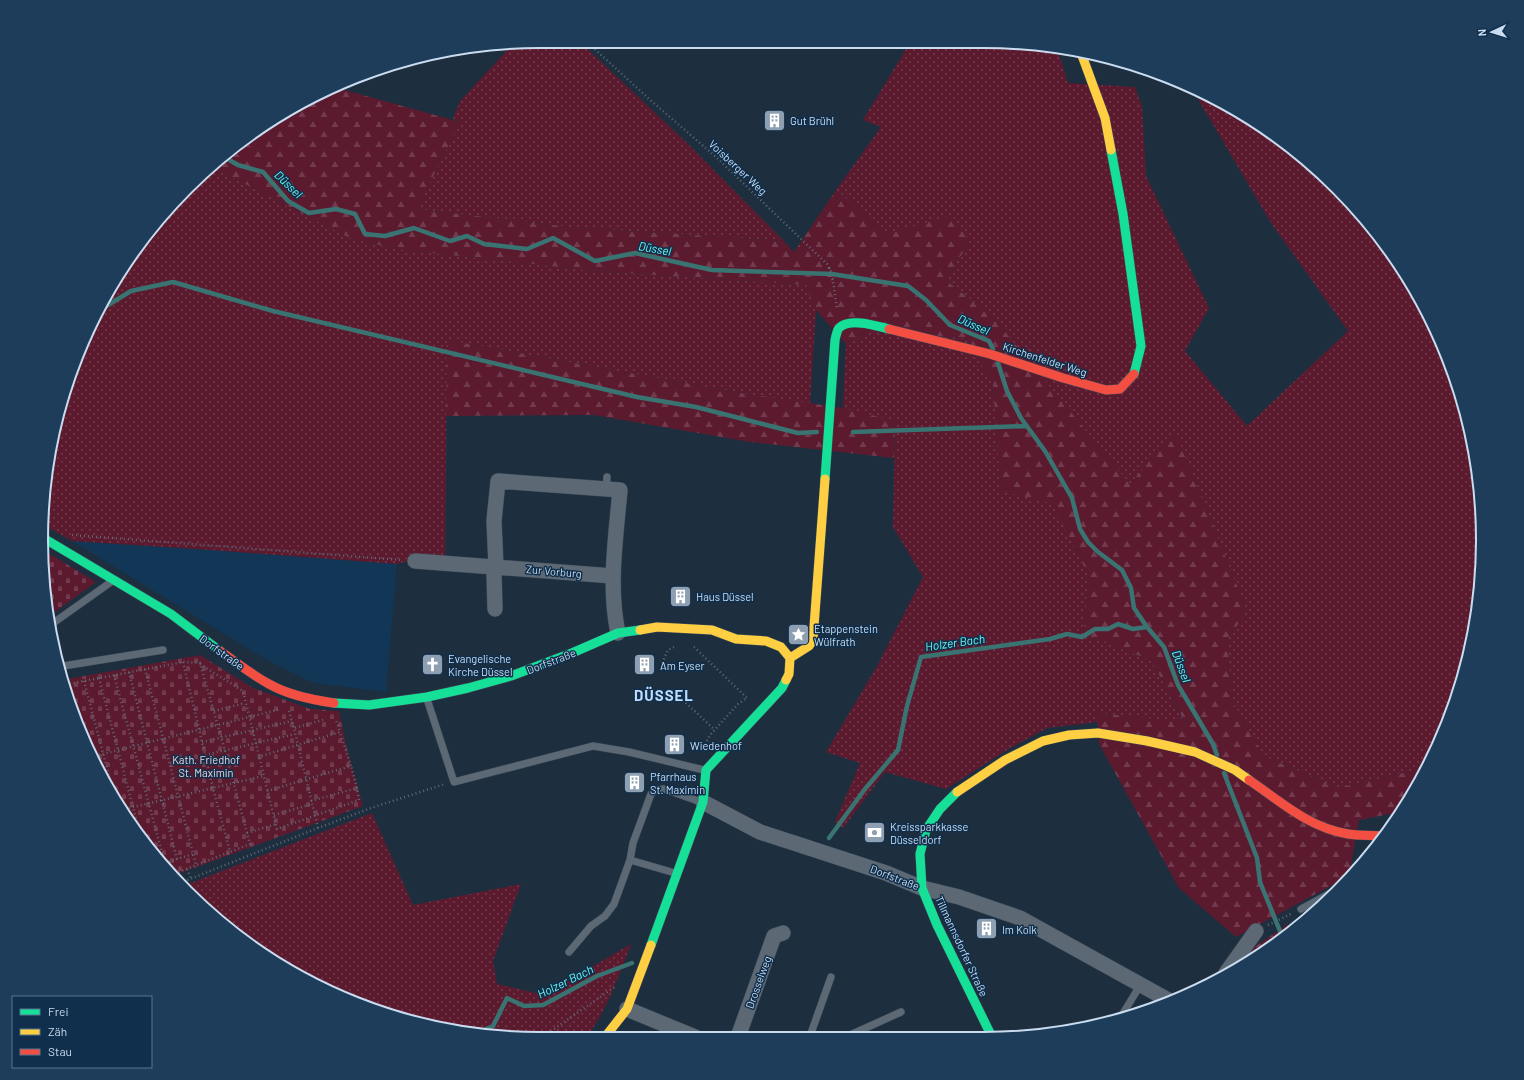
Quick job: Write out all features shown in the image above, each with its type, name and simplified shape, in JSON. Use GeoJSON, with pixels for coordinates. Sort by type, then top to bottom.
{"type":"FeatureCollection","features":[{"type":"Feature","properties":{"kind":"street","name":"Kirchenfelder Weg"},"geometry":{"type":"LineString","coordinates":[[840,328],[848,322],[871,324],[990,354],[1063,378],[1106,390],[1120,389],[1135,372],[1141,346],[1123,214],[1105,118],[1083,58]]}},
{"type":"Feature","properties":{"kind":"street"},"geometry":{"type":"LineString","coordinates":[[609,1032],[626,1009],[678,874],[703,802],[706,770],[782,688],[789,674],[790,658],[809,646],[813,640],[836,340],[840,328]]}},
{"type":"Feature","properties":{"kind":"street"},"geometry":{"type":"LineString","coordinates":[[495,609],[494,574],[496,566],[494,521],[498,481],[607,483],[620,490],[612,576],[615,618],[618,633]]}},
{"type":"Feature","properties":{"kind":"street","name":"Dorfstraße"},"geometry":{"type":"LineString","coordinates":[[48,541],[171,614],[252,674],[270,685],[292,694],[334,703],[369,705],[427,697],[468,688],[511,676],[572,653],[618,633],[657,626],[712,630],[736,639],[766,641],[781,647],[790,658]]}},
{"type":"Feature","properties":{"kind":"street","name":"Zur Vorburg"},"geometry":{"type":"LineString","coordinates":[[415,561],[612,576]]}},
{"type":"Feature","properties":{"kind":"street","name":"Tillmannsdorfer Straße"},"geometry":{"type":"LineString","coordinates":[[989,1032],[937,925],[922,888],[920,854],[926,830],[940,809],[959,790],[1005,760],[1043,741],[1069,735],[1098,732],[1147,741],[1195,752],[1235,770],[1306,820],[1326,828],[1348,834],[1377,836]]}},
{"type":"Feature","properties":{"kind":"street","name":"Dorfstraße"},"geometry":{"type":"LineString","coordinates":[[703,802],[760,832],[886,873],[922,888],[959,897],[1020,918],[1165,997]]}},
{"type":"Feature","properties":{"kind":"street"},"geometry":{"type":"LineString","coordinates":[[1233,964],[1256,931]]}},
{"type":"Feature","properties":{"kind":"street","name":"Drosselweg"},"geometry":{"type":"LineString","coordinates":[[740,1032],[774,936],[783,933]]}},
{"type":"Feature","properties":{"kind":"street"},"geometry":{"type":"LineString","coordinates":[[626,1009],[683,1032]]}},
{"type":"Feature","properties":{"kind":"lane"},"geometry":{"type":"LineString","coordinates":[[55,622],[114,580]]}},
{"type":"Feature","properties":{"kind":"lane"},"geometry":{"type":"LineString","coordinates":[[64,665],[163,650]]}},
{"type":"Feature","properties":{"kind":"lane"},"geometry":{"type":"LineString","coordinates":[[427,697],[454,782],[592,746],[629,752],[706,770]]}},
{"type":"Feature","properties":{"kind":"lane"},"geometry":{"type":"LineString","coordinates":[[569,952],[591,926],[605,916],[614,904],[630,860],[633,843],[650,794],[656,790],[664,789],[703,802]]}},
{"type":"Feature","properties":{"kind":"lane"},"geometry":{"type":"LineString","coordinates":[[630,860],[678,874]]}},
{"type":"Feature","properties":{"kind":"lane"},"geometry":{"type":"LineString","coordinates":[[1301,909],[1321,898]]}},
{"type":"Feature","properties":{"kind":"lane"},"geometry":{"type":"LineString","coordinates":[[811,1032],[831,977]]}},
{"type":"Feature","properties":{"kind":"lane"},"geometry":{"type":"LineString","coordinates":[[1124,1011],[1141,984]]}},
{"type":"Feature","properties":{"kind":"lane"},"geometry":{"type":"LineString","coordinates":[[857,1032],[901,1012]]}},
{"type":"Feature","properties":{"kind":"path","name":"Voisberger Weg"},"geometry":{"type":"LineString","coordinates":[[594,48],[737,177],[828,265],[840,328]]}},
{"type":"Feature","properties":{"kind":"path"},"geometry":{"type":"LineString","coordinates":[[69,534],[415,561]]}},
{"type":"Feature","properties":{"kind":"path"},"geometry":{"type":"LineString","coordinates":[[690,645],[697,648],[747,698]]}},
{"type":"Feature","properties":{"kind":"path"},"geometry":{"type":"LineString","coordinates":[[662,663],[668,650],[679,646]]}},
{"type":"Feature","properties":{"kind":"path"},"geometry":{"type":"LineString","coordinates":[[182,662],[230,852]]}},
{"type":"Feature","properties":{"kind":"path"},"geometry":{"type":"LineString","coordinates":[[70,684],[182,662],[200,663],[243,691],[258,757],[277,829],[359,800],[351,766],[336,718],[330,719]]}},
{"type":"Feature","properties":{"kind":"path"},"geometry":{"type":"LineString","coordinates":[[178,873],[250,844],[222,737],[200,663]]}},
{"type":"Feature","properties":{"kind":"path"},"geometry":{"type":"LineString","coordinates":[[145,669],[196,865]]}},
{"type":"Feature","properties":{"kind":"path"},"geometry":{"type":"LineString","coordinates":[[129,672],[178,859]]}},
{"type":"Feature","properties":{"kind":"path"},"geometry":{"type":"LineString","coordinates":[[114,675],[162,855]]}},
{"type":"Feature","properties":{"kind":"path"},"geometry":{"type":"LineString","coordinates":[[99,678],[137,821]]}},
{"type":"Feature","properties":{"kind":"path"},"geometry":{"type":"LineString","coordinates":[[84,681],[109,777]]}},
{"type":"Feature","properties":{"kind":"path"},"geometry":{"type":"LineString","coordinates":[[674,692],[715,730]]}},
{"type":"Feature","properties":{"kind":"path"},"geometry":{"type":"LineString","coordinates":[[214,711],[245,703]]}},
{"type":"Feature","properties":{"kind":"path"},"geometry":{"type":"LineString","coordinates":[[288,707],[318,828]]}},
{"type":"Feature","properties":{"kind":"path"},"geometry":{"type":"LineString","coordinates":[[98,755],[282,709]]}},
{"type":"Feature","properties":{"kind":"path"},"geometry":{"type":"LineString","coordinates":[[294,728],[324,719]]}},
{"type":"Feature","properties":{"kind":"path"},"geometry":{"type":"LineString","coordinates":[[202,742],[292,721]]}},
{"type":"Feature","properties":{"kind":"path"},"geometry":{"type":"LineString","coordinates":[[258,757],[340,732]]}},
{"type":"Feature","properties":{"kind":"path"},"geometry":{"type":"LineString","coordinates":[[205,755],[295,734]]}},
{"type":"Feature","properties":{"kind":"path"},"geometry":{"type":"LineString","coordinates":[[267,791],[351,766]]}},
{"type":"Feature","properties":{"kind":"path"},"geometry":{"type":"LineString","coordinates":[[128,808],[263,776]]}},
{"type":"Feature","properties":{"kind":"path"},"geometry":{"type":"LineString","coordinates":[[186,881],[371,808],[454,782]]}},
{"type":"Feature","properties":{"kind":"path"},"geometry":{"type":"LineString","coordinates":[[274,815],[356,788]]}},
{"type":"Feature","properties":{"kind":"path"},"geometry":{"type":"LineString","coordinates":[[247,833],[276,824]]}},
{"type":"Feature","properties":{"kind":"path"},"geometry":{"type":"LineString","coordinates":[[169,863],[193,854]]}},
{"type":"Feature","properties":{"kind":"path"},"geometry":{"type":"LineString","coordinates":[[188,869],[191,879]]}},
{"type":"Feature","properties":{"kind":"path"},"geometry":{"type":"LineString","coordinates":[[1256,931],[1288,915]]}},
{"type":"Feature","properties":{"kind":"path"},"geometry":{"type":"LineString","coordinates":[[550,1032],[621,983],[639,976]]}},
{"type":"Feature","properties":{"kind":"shaded area"},"geometry":{"type":"Polygon","coordinates":[[[72,541],[397,564],[386,692],[313,683],[267,660],[72,541]]]}},
{"type":"Feature","properties":{"kind":"green space"},"geometry":{"type":"Polygon","coordinates":[[[586,48],[686,142],[784,241],[570,227],[417,209],[460,122],[453,119],[460,101],[508,49],[586,48]]]}},
{"type":"Feature","properties":{"kind":"green space"},"geometry":{"type":"Polygon","coordinates":[[[907,48],[1016,49],[1059,54],[1068,83],[1135,87],[1142,107],[1146,176],[1209,308],[1185,351],[1247,426],[1348,331],[1271,223],[1197,96],[1230,114],[1284,150],[1332,192],[1354,216],[1374,240],[1410,294],[1439,352],[1459,413],[1467,444],[1472,476],[1476,540],[1475,572],[1467,636],[1450,698],[1439,728],[1424,759],[1412,771],[1338,788],[1264,756],[1233,703],[1227,640],[1247,611],[1191,470],[1174,433],[1130,485],[992,316],[944,279],[970,243],[888,234],[836,190],[881,127],[863,120],[907,48]]]}},
{"type":"Feature","properties":{"kind":"green space"},"geometry":{"type":"Polygon","coordinates":[[[343,89],[460,122],[417,209],[570,227],[784,241],[794,252],[836,190],[888,233],[952,216],[970,243],[944,279],[992,316],[1130,484],[1174,432],[1191,470],[1247,611],[1227,640],[1233,703],[1264,756],[1338,788],[1412,771],[1424,759],[1393,813],[1359,820],[1350,868],[1337,882],[1236,937],[1179,888],[1099,744],[1097,713],[1185,722],[1151,660],[1084,635],[1088,574],[1052,503],[1001,491],[993,385],[966,338],[871,332],[846,344],[816,310],[806,285],[596,271],[396,249],[350,238],[217,169],[240,150],[267,131],[294,114],[343,89]]]}},
{"type":"Feature","properties":{"kind":"green space"},"geometry":{"type":"Polygon","coordinates":[[[217,169],[350,238],[396,249],[596,271],[807,285],[816,310],[810,404],[447,340],[445,563],[411,560],[397,564],[72,541],[48,528],[49,508],[57,444],[74,382],[85,352],[114,294],[150,240],[192,192],[217,169]]]}},
{"type":"Feature","properties":{"kind":"green space"},"geometry":{"type":"Polygon","coordinates":[[[871,332],[966,338],[993,385],[1001,491],[1052,502],[1088,574],[1084,635],[1151,660],[1185,723],[1098,713],[1098,722],[1047,728],[1007,750],[946,789],[885,772],[843,828],[835,822],[860,763],[826,752],[876,668],[923,577],[893,527],[895,422],[843,408],[846,344],[871,332]]]}},
{"type":"Feature","properties":{"kind":"green space"},"geometry":{"type":"Polygon","coordinates":[[[447,340],[741,393],[843,408],[895,421],[894,458],[750,442],[594,415],[446,416],[447,340]]]}},
{"type":"Feature","properties":{"kind":"green space"},"geometry":{"type":"Polygon","coordinates":[[[48,553],[96,582],[53,613],[48,553]]]}},
{"type":"Feature","properties":{"kind":"green space","name":"Kath. Friedhof St. Maximin"},"geometry":{"type":"Polygon","coordinates":[[[200,655],[253,688],[310,709],[339,711],[347,749],[363,806],[179,874],[150,840],[114,786],[85,728],[68,679],[200,655]]]}},
{"type":"Feature","properties":{"kind":"green space"},"geometry":{"type":"Polygon","coordinates":[[[372,813],[413,905],[521,884],[493,961],[497,984],[544,995],[631,944],[607,1004],[590,1032],[508,1031],[476,1028],[444,1023],[382,1006],[352,995],[322,981],[294,966],[240,930],[188,884],[372,813]]]}},
{"type":"Feature","properties":{"kind":"green space"},"geometry":{"type":"Polygon","coordinates":[[[1288,924],[1289,926],[1284,930],[1257,949],[1252,952],[1250,950],[1288,924]]]}},
{"type":"Feature","properties":{"kind":"waterway","name":"Düssel"},"geometry":{"type":"LineString","coordinates":[[229,160],[238,165],[263,172],[288,201],[309,213],[336,209],[355,214],[365,234],[385,236],[414,228],[450,241],[467,236],[484,244],[527,249],[553,238],[595,261],[635,253],[712,270],[832,274],[908,286],[926,300],[950,325],[989,341],[993,349]]}},
{"type":"Feature","properties":{"kind":"waterway","name":"Düssel"},"geometry":{"type":"LineString","coordinates":[[108,305],[131,291],[173,282],[273,311],[637,397],[696,407],[798,433],[817,432]]}},
{"type":"Feature","properties":{"kind":"waterway","name":"Düssel"},"geometry":{"type":"LineString","coordinates":[[998,363],[1007,391],[1021,418],[1045,451],[1072,498],[1080,529],[1088,542],[1098,552],[1122,570],[1131,588],[1134,608],[1147,627],[1164,647],[1178,685],[1213,744],[1217,755]]}},
{"type":"Feature","properties":{"kind":"waterway","name":"Düssel"},"geometry":{"type":"LineString","coordinates":[[853,432],[1027,426]]}},
{"type":"Feature","properties":{"kind":"waterway","name":"Holzer Bach"},"geometry":{"type":"LineString","coordinates":[[829,838],[865,789],[898,750],[907,706],[921,657],[1050,639],[1067,634],[1082,637],[1095,629],[1108,629],[1118,624],[1133,629],[1147,627]]}},
{"type":"Feature","properties":{"kind":"waterway","name":"Düssel"},"geometry":{"type":"LineString","coordinates":[[1224,773],[1257,858],[1260,882],[1281,932]]}},
{"type":"Feature","properties":{"kind":"waterway","name":"Holzer Bach"},"geometry":{"type":"LineString","coordinates":[[486,1029],[493,1026],[507,998],[524,1006],[543,1005],[597,976],[632,963]]}},
{"type":"Feature","properties":{"kind":"traffic: fast"},"geometry":{"type":"LineString","coordinates":[[1111,150],[1123,214],[1141,346],[1134,374]]}},
{"type":"Feature","properties":{"kind":"traffic: fast"},"geometry":{"type":"LineString","coordinates":[[825,479],[835,340],[838,330],[849,323],[871,324],[889,329]]}},
{"type":"Feature","properties":{"kind":"traffic: fast"},"geometry":{"type":"LineString","coordinates":[[48,541],[171,614],[220,651]]}},
{"type":"Feature","properties":{"kind":"traffic: fast"},"geometry":{"type":"LineString","coordinates":[[334,703],[369,705],[427,697],[468,688],[511,676],[572,653],[618,633],[640,630]]}},
{"type":"Feature","properties":{"kind":"traffic: fast"},"geometry":{"type":"LineString","coordinates":[[651,945],[703,802],[706,770],[782,688],[786,680]]}},
{"type":"Feature","properties":{"kind":"traffic: fast"},"geometry":{"type":"LineString","coordinates":[[957,792],[940,809],[926,830],[920,854],[922,888],[937,925],[989,1032]]}},
{"type":"Feature","properties":{"kind":"traffic: slow"},"geometry":{"type":"LineString","coordinates":[[1083,58],[1105,118],[1111,150]]}},
{"type":"Feature","properties":{"kind":"traffic: slow"},"geometry":{"type":"LineString","coordinates":[[790,658],[809,646],[813,640],[825,479]]}},
{"type":"Feature","properties":{"kind":"traffic: slow"},"geometry":{"type":"LineString","coordinates":[[640,630],[657,627],[712,630],[736,639],[766,641],[781,647],[790,658],[789,674],[786,680]]}},
{"type":"Feature","properties":{"kind":"traffic: slow"},"geometry":{"type":"LineString","coordinates":[[957,792],[1005,760],[1043,741],[1069,735],[1098,733],[1147,741],[1195,752],[1235,770],[1249,780]]}},
{"type":"Feature","properties":{"kind":"traffic: slow"},"geometry":{"type":"LineString","coordinates":[[609,1032],[627,1009],[651,945]]}},
{"type":"Feature","properties":{"kind":"traffic: jam"},"geometry":{"type":"LineString","coordinates":[[889,329],[990,354],[1063,378],[1106,390],[1120,389],[1134,374]]}},
{"type":"Feature","properties":{"kind":"traffic: jam"},"geometry":{"type":"LineString","coordinates":[[220,651],[256,677],[276,688],[301,696],[334,703]]}},
{"type":"Feature","properties":{"kind":"traffic: jam"},"geometry":{"type":"LineString","coordinates":[[1249,780],[1296,813],[1320,826],[1348,834],[1377,836]]}},
{"type":"Feature","properties":{"kind":"place","name":"Gut Brühl"},"geometry":{"type":"Point","coordinates":[775,120]}},
{"type":"Feature","properties":{"kind":"place","name":"Haus Düssel"},"geometry":{"type":"Point","coordinates":[680,596]}},
{"type":"Feature","properties":{"kind":"place","name":"Etappenstein Wülfrath"},"geometry":{"type":"Point","coordinates":[798,634]}},
{"type":"Feature","properties":{"kind":"place","name":"Evangelische Kirche Düssel"},"geometry":{"type":"Point","coordinates":[433,664]}},
{"type":"Feature","properties":{"kind":"place","name":"Am Eyser"},"geometry":{"type":"Point","coordinates":[645,665]}},
{"type":"Feature","properties":{"kind":"place","name":"Wiedenhof"},"geometry":{"type":"Point","coordinates":[675,745]}},
{"type":"Feature","properties":{"kind":"place","name":"Pfarrhaus St. Maximin"},"geometry":{"type":"Point","coordinates":[635,782]}},
{"type":"Feature","properties":{"kind":"place","name":"Kreissparkkasse Düsseldorf"},"geometry":{"type":"Point","coordinates":[875,832]}},
{"type":"Feature","properties":{"kind":"place","name":"Im Kolk"},"geometry":{"type":"Point","coordinates":[987,929]}},
{"type":"Feature","properties":{"kind":"district","name":"DÜSSEL"},"geometry":{"type":"Point","coordinates":[664,695]}}]}
